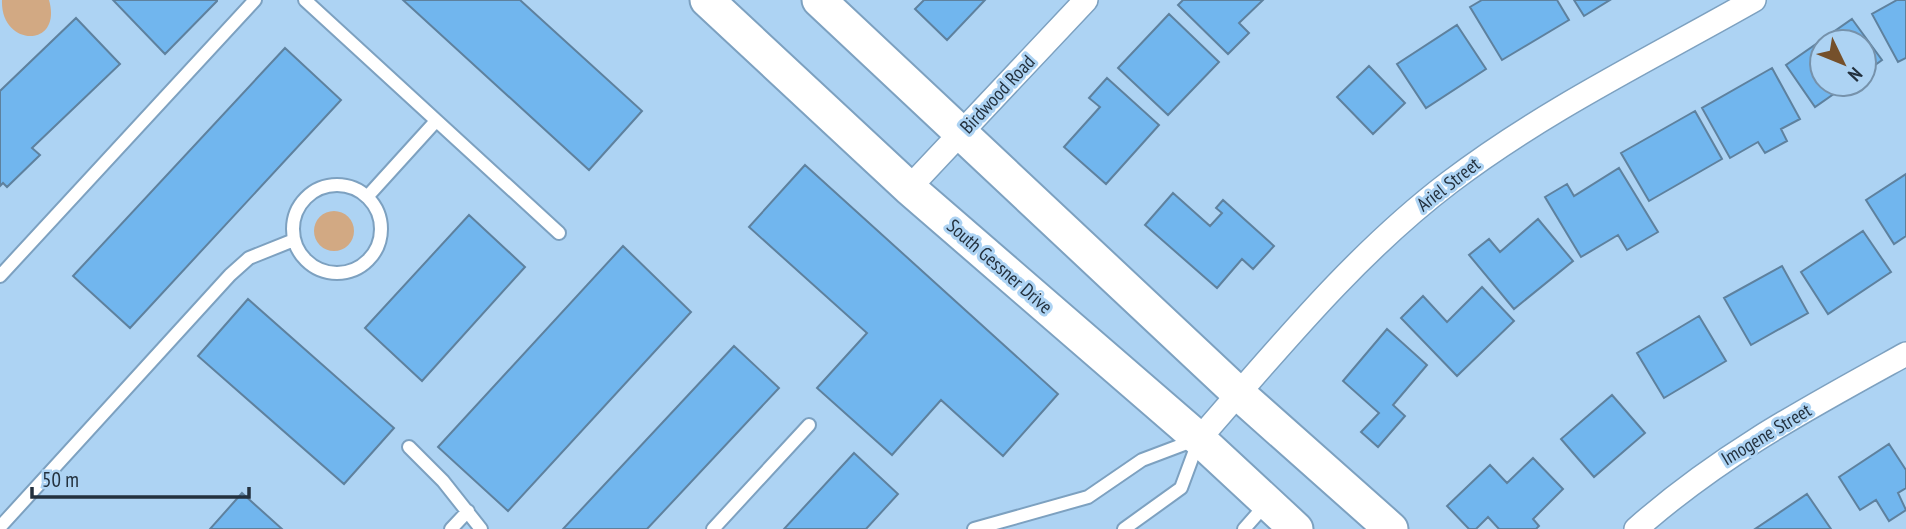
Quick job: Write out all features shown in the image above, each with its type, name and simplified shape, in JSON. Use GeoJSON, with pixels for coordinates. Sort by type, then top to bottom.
{"type":"FeatureCollection","features":[{"type":"Feature","properties":{"kind":"main road","name":"South Gessner Drive"},"geometry":{"type":"LineString","coordinates":[[707,0],[909,188],[1199,439],[1296,529]]}},
{"type":"Feature","properties":{"kind":"main road"},"geometry":{"type":"LineString","coordinates":[[819,0],[962,131],[1239,394],[1391,529]]}},
{"type":"Feature","properties":{"kind":"street","name":"Birdwood Road"},"geometry":{"type":"LineString","coordinates":[[909,188],[1086,0]]}},
{"type":"Feature","properties":{"kind":"street","name":"Ariel Street"},"geometry":{"type":"LineString","coordinates":[[1199,439],[1370,251],[1450,182],[1505,142],[1754,0]]}},
{"type":"Feature","properties":{"kind":"street","name":"Imogene Street"},"geometry":{"type":"LineString","coordinates":[[1636,529],[1679,491],[1726,456],[1906,354]]}},
{"type":"Feature","properties":{"kind":"lane"},"geometry":{"type":"LineString","coordinates":[[0,276],[255,0]]}},
{"type":"Feature","properties":{"kind":"lane"},"geometry":{"type":"LineString","coordinates":[[305,0],[559,233]]}},
{"type":"Feature","properties":{"kind":"lane"},"geometry":{"type":"LineString","coordinates":[[367,197],[436,121]]}},
{"type":"Feature","properties":{"kind":"lane"},"geometry":{"type":"LineString","coordinates":[[342,185],[367,197],[376,209],[380,237],[374,251],[365,262],[345,271],[323,271],[305,259],[294,240],[296,212],[314,191],[342,185]]}},
{"type":"Feature","properties":{"kind":"lane"},"geometry":{"type":"LineString","coordinates":[[0,527],[230,275],[249,258],[294,240]]}},
{"type":"Feature","properties":{"kind":"lane"},"geometry":{"type":"LineString","coordinates":[[713,529],[809,425]]}},
{"type":"Feature","properties":{"kind":"lane","name":"Ariel Street"},"geometry":{"type":"LineString","coordinates":[[974,529],[1088,497],[1142,460],[1199,439]]}},
{"type":"Feature","properties":{"kind":"lane","name":"Ariel Street"},"geometry":{"type":"LineString","coordinates":[[1124,529],[1181,488],[1199,439]]}},
{"type":"Feature","properties":{"kind":"lane"},"geometry":{"type":"LineString","coordinates":[[409,447],[468,511],[481,529]]}},
{"type":"Feature","properties":{"kind":"lane"},"geometry":{"type":"LineString","coordinates":[[1244,529],[1267,503]]}},
{"type":"Feature","properties":{"kind":"lane"},"geometry":{"type":"LineString","coordinates":[[452,529],[468,511]]}},
{"type":"Feature","properties":{"kind":"shaded area"},"geometry":{"type":"Polygon","coordinates":[[[2,0],[49,0],[51,16],[47,27],[40,34],[20,34],[10,27],[4,16],[2,0]]]}},
{"type":"Feature","properties":{"kind":"shaded area"},"geometry":{"type":"Polygon","coordinates":[[[334,211],[342,212],[348,217],[353,223],[353,239],[348,245],[342,250],[334,251],[326,250],[320,245],[315,239],[314,231],[315,223],[320,217],[326,212],[334,211]]]}},
{"type":"Feature","properties":{"kind":"building"},"geometry":{"type":"Polygon","coordinates":[[[113,0],[217,0],[217,1],[165,54],[113,0]]]}},
{"type":"Feature","properties":{"kind":"building"},"geometry":{"type":"Polygon","coordinates":[[[403,0],[520,0],[642,111],[589,170],[403,0]]]}},
{"type":"Feature","properties":{"kind":"building"},"geometry":{"type":"Polygon","coordinates":[[[924,0],[985,0],[947,40],[915,9],[924,0]]]}},
{"type":"Feature","properties":{"kind":"building"},"geometry":{"type":"Polygon","coordinates":[[[1183,0],[1263,0],[1239,23],[1249,33],[1228,54],[1178,5],[1183,0]]]}},
{"type":"Feature","properties":{"kind":"building"},"geometry":{"type":"Polygon","coordinates":[[[1482,0],[1557,0],[1569,20],[1502,60],[1470,7],[1482,0]]]}},
{"type":"Feature","properties":{"kind":"building"},"geometry":{"type":"Polygon","coordinates":[[[1574,0],[1610,0],[1584,16],[1574,0]]]}},
{"type":"Feature","properties":{"kind":"building"},"geometry":{"type":"Polygon","coordinates":[[[1897,0],[1906,0],[1906,58],[1898,62],[1872,14],[1897,0]]]}},
{"type":"Feature","properties":{"kind":"building"},"geometry":{"type":"Polygon","coordinates":[[[1169,14],[1219,62],[1168,115],[1118,68],[1169,14]]]}},
{"type":"Feature","properties":{"kind":"building"},"geometry":{"type":"Polygon","coordinates":[[[76,18],[120,64],[32,148],[40,155],[7,187],[3,183],[0,186],[0,91],[76,18]]]}},
{"type":"Feature","properties":{"kind":"building"},"geometry":{"type":"Polygon","coordinates":[[[1852,19],[1859,28],[1839,28],[1852,19]]]}},
{"type":"Feature","properties":{"kind":"building"},"geometry":{"type":"Polygon","coordinates":[[[1457,25],[1486,69],[1426,108],[1397,64],[1457,25]]]}},
{"type":"Feature","properties":{"kind":"building"},"geometry":{"type":"Polygon","coordinates":[[[285,48],[341,100],[130,328],[73,276],[285,48]]]}},
{"type":"Feature","properties":{"kind":"building"},"geometry":{"type":"Polygon","coordinates":[[[1808,50],[1808,97],[1786,65],[1808,50]]]}},
{"type":"Feature","properties":{"kind":"building"},"geometry":{"type":"Polygon","coordinates":[[[1369,66],[1405,103],[1373,134],[1337,97],[1369,66]]]}},
{"type":"Feature","properties":{"kind":"building"},"geometry":{"type":"Polygon","coordinates":[[[1772,68],[1800,119],[1781,129],[1787,141],[1765,153],[1758,142],[1730,158],[1702,108],[1772,68]]]}},
{"type":"Feature","properties":{"kind":"building"},"geometry":{"type":"Polygon","coordinates":[[[1107,78],[1159,125],[1106,184],[1064,147],[1100,107],[1089,98],[1107,78]]]}},
{"type":"Feature","properties":{"kind":"building"},"geometry":{"type":"Polygon","coordinates":[[[1809,98],[1828,98],[1815,107],[1809,98]]]}},
{"type":"Feature","properties":{"kind":"building"},"geometry":{"type":"Polygon","coordinates":[[[1695,111],[1722,159],[1649,201],[1621,153],[1695,111]]]}},
{"type":"Feature","properties":{"kind":"building"},"geometry":{"type":"Polygon","coordinates":[[[805,165],[1058,394],[1003,456],[941,400],[892,455],[817,388],[867,333],[749,227],[805,165]]]}},
{"type":"Feature","properties":{"kind":"building"},"geometry":{"type":"Polygon","coordinates":[[[1619,168],[1658,232],[1627,250],[1618,235],[1581,257],[1545,197],[1567,184],[1574,196],[1619,168]]]}},
{"type":"Feature","properties":{"kind":"building"},"geometry":{"type":"Polygon","coordinates":[[[1906,174],[1906,236],[1894,244],[1866,200],[1906,174]]]}},
{"type":"Feature","properties":{"kind":"building"},"geometry":{"type":"Polygon","coordinates":[[[1173,193],[1210,226],[1222,213],[1216,208],[1223,200],[1274,246],[1253,269],[1242,259],[1217,288],[1145,225],[1173,193]]]}},
{"type":"Feature","properties":{"kind":"building"},"geometry":{"type":"Polygon","coordinates":[[[469,215],[525,267],[422,381],[365,328],[469,215]]]}},
{"type":"Feature","properties":{"kind":"building"},"geometry":{"type":"Polygon","coordinates":[[[1538,219],[1573,261],[1514,309],[1469,255],[1489,239],[1500,252],[1538,219]]]}},
{"type":"Feature","properties":{"kind":"building"},"geometry":{"type":"Polygon","coordinates":[[[1863,231],[1891,272],[1828,314],[1801,272],[1863,231]]]}},
{"type":"Feature","properties":{"kind":"building"},"geometry":{"type":"Polygon","coordinates":[[[623,246],[691,312],[508,511],[438,447],[623,246]]]}},
{"type":"Feature","properties":{"kind":"building"},"geometry":{"type":"Polygon","coordinates":[[[1782,266],[1808,313],[1751,345],[1724,298],[1782,266]]]}},
{"type":"Feature","properties":{"kind":"building"},"geometry":{"type":"Polygon","coordinates":[[[1482,287],[1514,321],[1457,376],[1401,318],[1423,296],[1447,322],[1482,287]]]}},
{"type":"Feature","properties":{"kind":"building"},"geometry":{"type":"Polygon","coordinates":[[[248,299],[394,428],[344,484],[198,356],[248,299]]]}},
{"type":"Feature","properties":{"kind":"building"},"geometry":{"type":"Polygon","coordinates":[[[1699,316],[1726,361],[1664,398],[1637,353],[1699,316]]]}},
{"type":"Feature","properties":{"kind":"building"},"geometry":{"type":"Polygon","coordinates":[[[1387,329],[1427,365],[1393,405],[1405,416],[1378,447],[1361,432],[1379,413],[1343,381],[1387,329]]]}},
{"type":"Feature","properties":{"kind":"building"},"geometry":{"type":"Polygon","coordinates":[[[734,346],[779,388],[647,529],[563,529],[734,346]]]}},
{"type":"Feature","properties":{"kind":"building"},"geometry":{"type":"Polygon","coordinates":[[[1612,395],[1645,433],[1594,477],[1561,439],[1612,395]]]}},
{"type":"Feature","properties":{"kind":"building"},"geometry":{"type":"Polygon","coordinates":[[[1889,444],[1906,470],[1906,488],[1898,493],[1906,510],[1889,521],[1876,500],[1860,510],[1839,477],[1889,444]]]}},
{"type":"Feature","properties":{"kind":"building"},"geometry":{"type":"Polygon","coordinates":[[[854,453],[898,494],[866,529],[784,529],[854,453]]]}},
{"type":"Feature","properties":{"kind":"building"},"geometry":{"type":"Polygon","coordinates":[[[1533,458],[1563,489],[1533,519],[1539,526],[1536,529],[1499,529],[1488,517],[1476,529],[1469,529],[1447,506],[1490,465],[1507,483],[1533,458]]]}},
{"type":"Feature","properties":{"kind":"building"},"geometry":{"type":"Polygon","coordinates":[[[242,493],[282,529],[210,529],[242,493]]]}},
{"type":"Feature","properties":{"kind":"building"},"geometry":{"type":"Polygon","coordinates":[[[1807,494],[1831,529],[1755,529],[1807,494]]]}}]}
